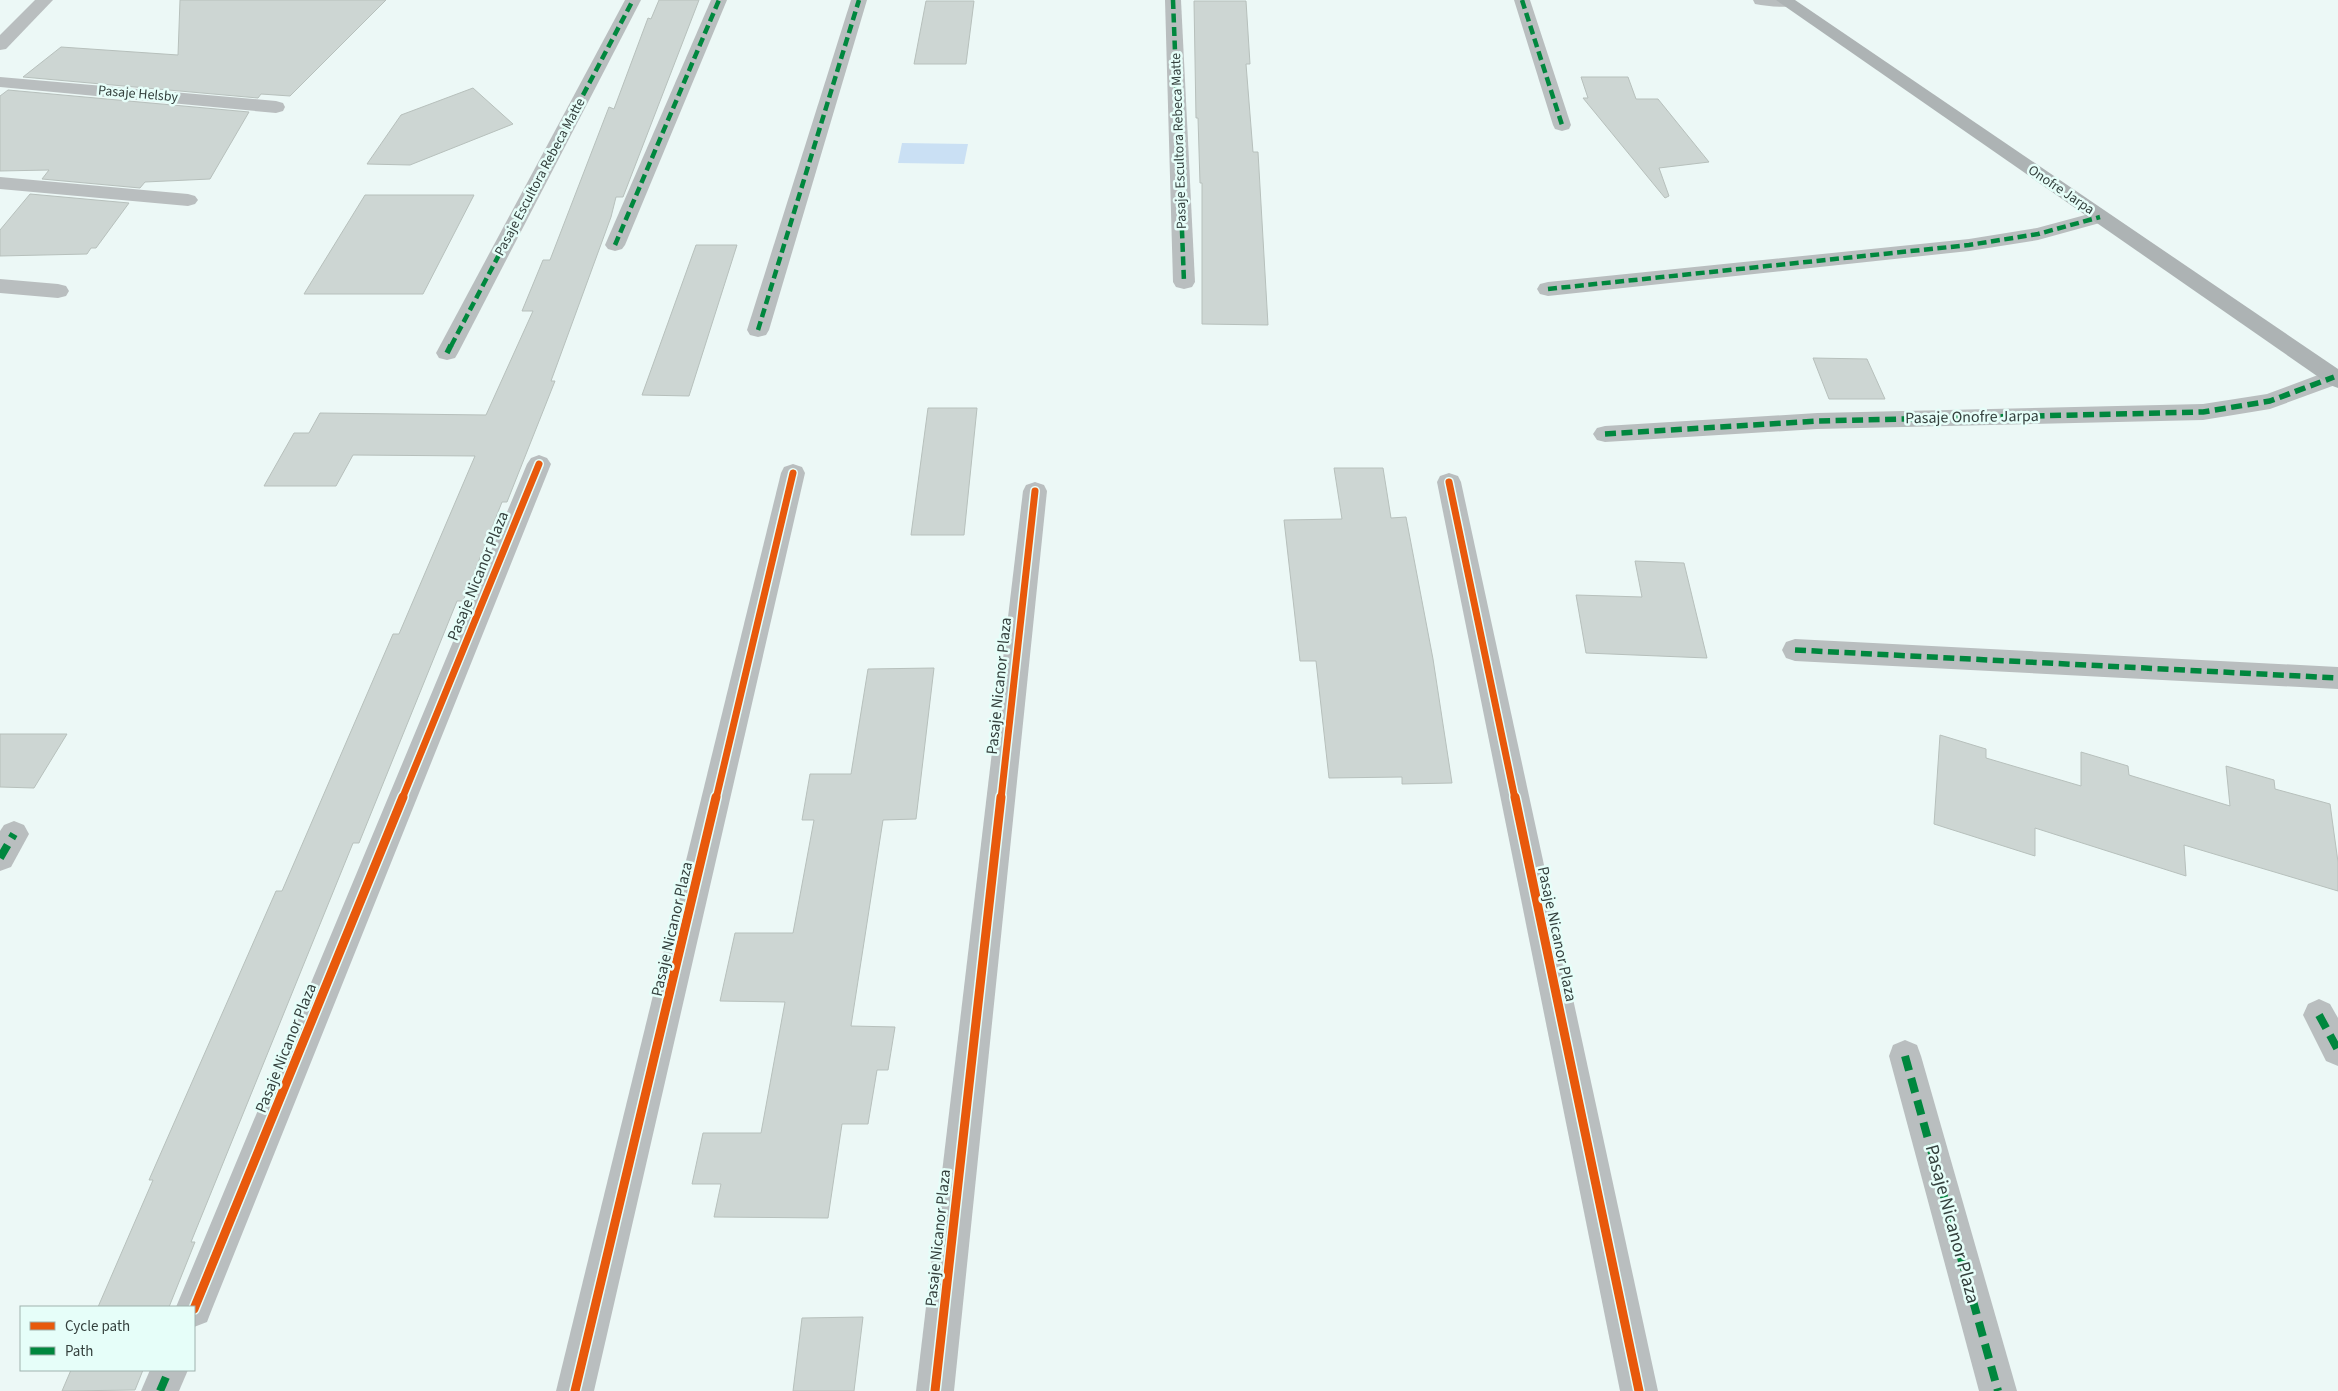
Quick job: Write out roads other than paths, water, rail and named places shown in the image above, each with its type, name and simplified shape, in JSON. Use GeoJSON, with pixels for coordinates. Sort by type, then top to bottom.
{"type":"FeatureCollection","features":[{"type":"Feature","properties":{"kind":"street"},"geometry":{"type":"LineString","coordinates":[[0,45],[45,0]]}},
{"type":"Feature","properties":{"kind":"street","name":"Pasaje Escultora Rebeca Matte"},"geometry":{"type":"LineString","coordinates":[[447,353],[633,0]]}},
{"type":"Feature","properties":{"kind":"street"},"geometry":{"type":"LineString","coordinates":[[615,244],[719,0]]}},
{"type":"Feature","properties":{"kind":"street"},"geometry":{"type":"LineString","coordinates":[[758,330],[859,0]]}},
{"type":"Feature","properties":{"kind":"street","name":"Pasaje Escultora Rebeca Matte"},"geometry":{"type":"LineString","coordinates":[[1173,0],[1184,282]]}},
{"type":"Feature","properties":{"kind":"street"},"geometry":{"type":"LineString","coordinates":[[1522,0],[1562,125]]}},
{"type":"Feature","properties":{"kind":"street"},"geometry":{"type":"LineString","coordinates":[[1761,0],[1785,1]]}},
{"type":"Feature","properties":{"kind":"street","name":"Onofre Jarpa"},"geometry":{"type":"LineString","coordinates":[[1785,1],[2336,378]]}},
{"type":"Feature","properties":{"kind":"street","name":"Pasaje Helsby"},"geometry":{"type":"LineString","coordinates":[[0,82],[276,107]]}},
{"type":"Feature","properties":{"kind":"street"},"geometry":{"type":"LineString","coordinates":[[0,183],[188,200]]}},
{"type":"Feature","properties":{"kind":"street"},"geometry":{"type":"LineString","coordinates":[[1548,289],[1969,244],[2038,234],[2100,217]]}},
{"type":"Feature","properties":{"kind":"street"},"geometry":{"type":"LineString","coordinates":[[0,286],[58,291]]}},
{"type":"Feature","properties":{"kind":"street","name":"Pasaje Onofre Jarpa"},"geometry":{"type":"LineString","coordinates":[[1605,434],[1817,421],[2203,412],[2270,400],[2336,378]]}},
{"type":"Feature","properties":{"kind":"street","name":"Pasaje Nicanor Plaza"},"geometry":{"type":"LineString","coordinates":[[195,1307],[539,464]]}},
{"type":"Feature","properties":{"kind":"street","name":"Pasaje Nicanor Plaza"},"geometry":{"type":"LineString","coordinates":[[575,1391],[793,473]]}},
{"type":"Feature","properties":{"kind":"street","name":"Pasaje Nicanor Plaza"},"geometry":{"type":"LineString","coordinates":[[1449,482],[1639,1391]]}},
{"type":"Feature","properties":{"kind":"street","name":"Pasaje Nicanor Plaza"},"geometry":{"type":"LineString","coordinates":[[935,1391],[1035,491]]}},
{"type":"Feature","properties":{"kind":"street"},"geometry":{"type":"LineString","coordinates":[[1795,650],[2338,678]]}},
{"type":"Feature","properties":{"kind":"street"},"geometry":{"type":"LineString","coordinates":[[2319,1015],[2338,1050]]}},
{"type":"Feature","properties":{"kind":"street","name":"Pasaje Nicanor Plaza"},"geometry":{"type":"LineString","coordinates":[[1905,1056],[1998,1391]]}},
{"type":"Feature","properties":{"kind":"street"},"geometry":{"type":"LineString","coordinates":[[160,1391],[169,1371]]}},
{"type":"Feature","properties":{"kind":"water"},"geometry":{"type":"Polygon","coordinates":[[[902,143],[968,144],[964,164],[898,163],[902,143]]]}}]}
